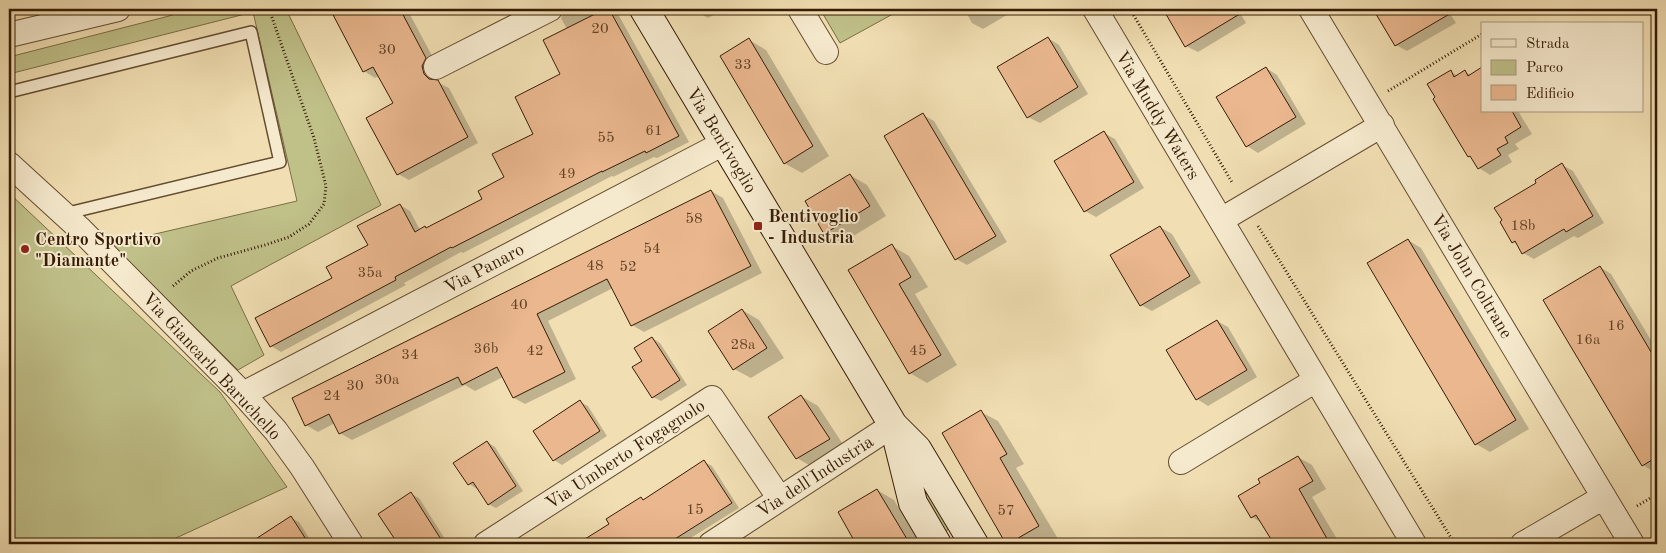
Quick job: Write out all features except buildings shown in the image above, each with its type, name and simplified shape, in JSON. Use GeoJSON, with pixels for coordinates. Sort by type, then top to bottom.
{"type":"FeatureCollection","features":[{"type":"Feature","properties":{"kind":"street"},"geometry":{"type":"LineString","coordinates":[[9,35],[118,9]]}},
{"type":"Feature","properties":{"kind":"street"},"geometry":{"type":"LineString","coordinates":[[436,66],[550,9]]}},
{"type":"Feature","properties":{"kind":"street","name":"Via Bentivoglio"},"geometry":{"type":"LineString","coordinates":[[644,9],[894,425],[917,449],[974,544]]}},
{"type":"Feature","properties":{"kind":"street"},"geometry":{"type":"LineString","coordinates":[[800,9],[826,52]]}},
{"type":"Feature","properties":{"kind":"street","name":"Via Muddy Waters"},"geometry":{"type":"LineString","coordinates":[[1095,9],[1414,544]]}},
{"type":"Feature","properties":{"kind":"street","name":"Via John Coltrane"},"geometry":{"type":"LineString","coordinates":[[1311,9],[1632,544]]}},
{"type":"Feature","properties":{"kind":"street"},"geometry":{"type":"LineString","coordinates":[[1221,220],[1382,125]]}},
{"type":"Feature","properties":{"kind":"street","name":"Via Panaro"},"geometry":{"type":"LineString","coordinates":[[243,394],[724,143]]}},
{"type":"Feature","properties":{"kind":"street","name":"Via Giancarlo Baruchello"},"geometry":{"type":"LineString","coordinates":[[9,164],[64,214],[243,394],[276,431],[302,467],[351,544]]}},
{"type":"Feature","properties":{"kind":"street"},"geometry":{"type":"LineString","coordinates":[[1181,462],[1316,380]]}},
{"type":"Feature","properties":{"kind":"street","name":"Via Umberto Fogagnolo"},"geometry":{"type":"LineString","coordinates":[[486,544],[712,398],[780,500]]}},
{"type":"Feature","properties":{"kind":"street","name":"Via Bentivoglio"},"geometry":{"type":"LineString","coordinates":[[894,425],[912,503],[937,544]]}},
{"type":"Feature","properties":{"kind":"street","name":"Via dell'Industria"},"geometry":{"type":"LineString","coordinates":[[711,544],[894,425]]}},
{"type":"Feature","properties":{"kind":"street"},"geometry":{"type":"LineString","coordinates":[[1523,544],[1604,497]]}},
{"type":"Feature","properties":{"kind":"lane"},"geometry":{"type":"LineString","coordinates":[[9,92],[250,32],[280,162],[64,214]]}},
{"type":"Feature","properties":{"kind":"path"},"geometry":{"type":"LineString","coordinates":[[1130,9],[1246,206],[1454,544]]}},
{"type":"Feature","properties":{"kind":"path"},"geometry":{"type":"LineString","coordinates":[[1368,103],[1481,35]]}},
{"type":"Feature","properties":{"kind":"green space"},"geometry":{"type":"Polygon","coordinates":[[[190,9],[286,9],[381,205],[231,286],[264,355],[238,370],[112,244],[297,201],[253,12],[9,74],[9,57],[190,9]]]}},
{"type":"Feature","properties":{"kind":"green space"},"geometry":{"type":"Polygon","coordinates":[[[820,9],[902,9],[840,43],[820,9]]]}},
{"type":"Feature","properties":{"kind":"green space"},"geometry":{"type":"Polygon","coordinates":[[[9,193],[220,392],[287,487],[163,544],[9,544],[9,193]]]}},
{"type":"Feature","properties":{"kind":"green space"},"geometry":{"type":"Polygon","coordinates":[[[908,448],[952,527],[939,535],[908,448]]]}},
{"type":"Feature","properties":{"kind":"place","name":"Bentivoglio - Industria"},"geometry":{"type":"Point","coordinates":[758,226]}},
{"type":"Feature","properties":{"kind":"place","name":"Centro Sportivo \"Diamante\""},"geometry":{"type":"Point","coordinates":[25,249]}}]}
